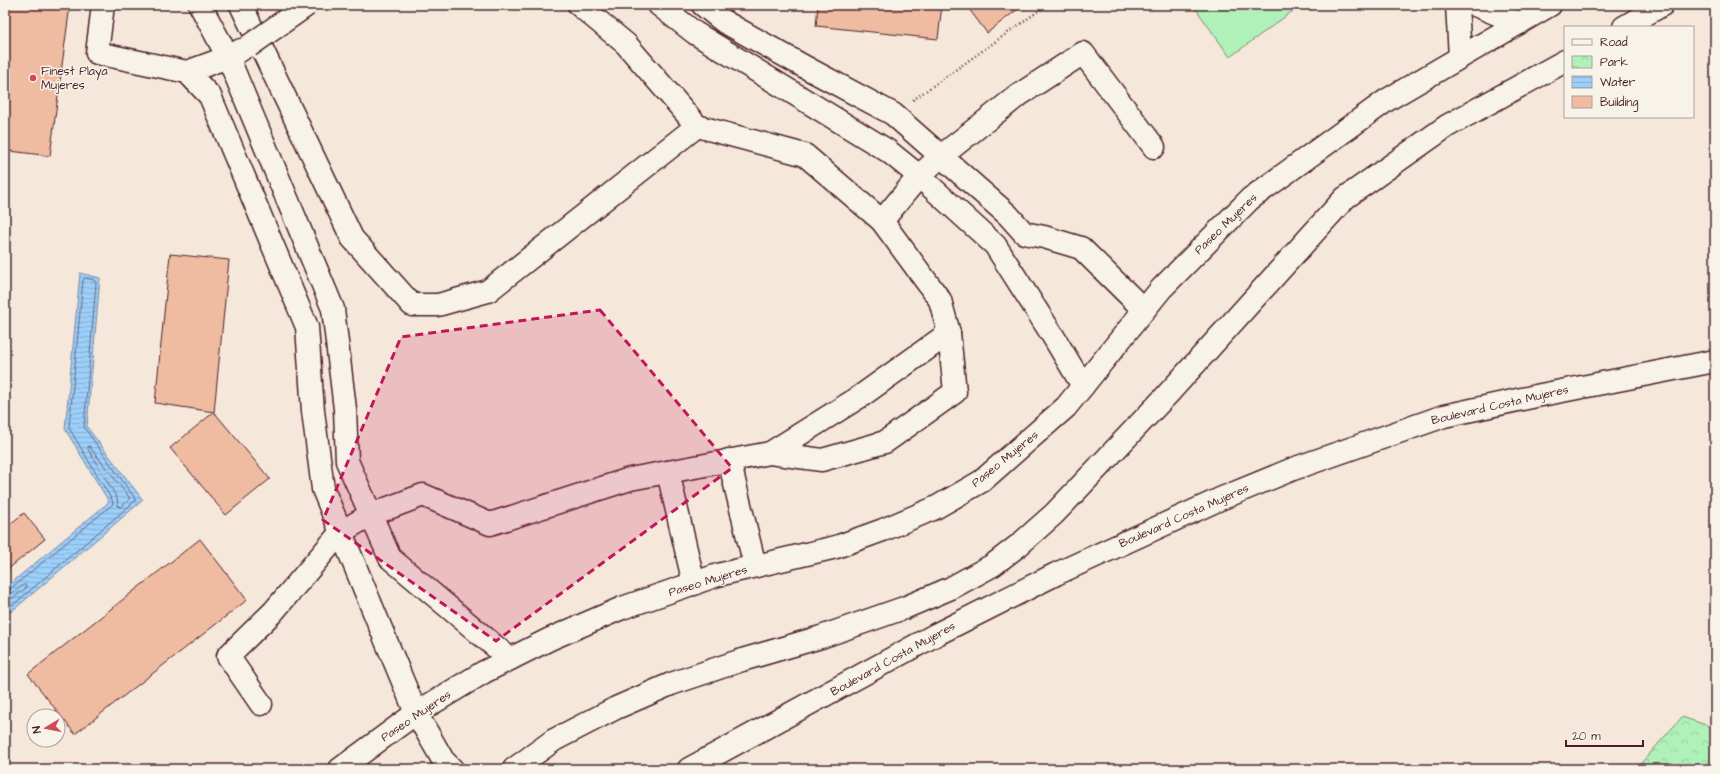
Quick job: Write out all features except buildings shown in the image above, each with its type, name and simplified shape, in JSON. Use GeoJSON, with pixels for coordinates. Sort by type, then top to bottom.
{"type":"FeatureCollection","features":[{"type":"Feature","properties":{"kind":"street"},"geometry":{"type":"LineString","coordinates":[[103,5],[97,53],[188,72],[228,57],[249,46],[308,5]]}},
{"type":"Feature","properties":{"kind":"street"},"geometry":{"type":"LineString","coordinates":[[200,5],[228,57],[333,309],[345,409],[346,461],[390,558],[510,659]]}},
{"type":"Feature","properties":{"kind":"street"},"geometry":{"type":"LineString","coordinates":[[241,5],[352,238],[412,305],[438,305],[488,291],[697,126]]}},
{"type":"Feature","properties":{"kind":"street"},"geometry":{"type":"LineString","coordinates":[[261,704],[228,656],[273,612],[341,532],[370,514],[423,495],[490,524],[630,479],[770,453],[822,460],[885,442],[955,392],[948,333],[940,300],[882,221],[805,155],[697,126],[626,44],[579,5]]}},
{"type":"Feature","properties":{"kind":"street"},"geometry":{"type":"LineString","coordinates":[[659,5],[695,33],[888,151],[919,176],[995,245],[1083,386]]}},
{"type":"Feature","properties":{"kind":"street"},"geometry":{"type":"LineString","coordinates":[[703,5],[723,21],[893,114],[940,157],[1008,215],[1024,233],[1044,237],[1081,248],[1144,310]]}},
{"type":"Feature","properties":{"kind":"street"},"geometry":{"type":"LineString","coordinates":[[1457,5],[1460,58]]}},
{"type":"Feature","properties":{"kind":"street"},"geometry":{"type":"LineString","coordinates":[[1475,5],[1519,23]]}},
{"type":"Feature","properties":{"kind":"street","name":"Paseo Mujeres"},"geometry":{"type":"LineString","coordinates":[[340,769],[416,713],[484,672],[550,639],[622,608],[718,575],[836,547],[883,530],[935,508],[982,481],[1066,407],[1161,289],[1250,199],[1387,100],[1550,5]]}},
{"type":"Feature","properties":{"kind":"street"},"geometry":{"type":"LineString","coordinates":[[1626,26],[1662,5]]}},
{"type":"Feature","properties":{"kind":"street"},"geometry":{"type":"LineString","coordinates":[[882,221],[919,176],[940,157],[1016,97],[1084,53],[1154,148]]}},
{"type":"Feature","properties":{"kind":"street"},"geometry":{"type":"LineString","coordinates":[[514,769],[554,740],[616,708],[665,687],[742,660],[821,637],[904,608],[951,588],[993,565],[1019,545],[1054,514],[1166,396],[1345,198],[1447,126],[1564,62]]}},
{"type":"Feature","properties":{"kind":"street"},"geometry":{"type":"LineString","coordinates":[[188,72],[210,96],[307,327],[313,412],[323,489],[416,713],[443,760],[452,769]]}},
{"type":"Feature","properties":{"kind":"street"},"geometry":{"type":"LineString","coordinates":[[770,453],[861,396],[948,333]]}},
{"type":"Feature","properties":{"kind":"street","name":"Boulevard Costa Mujeres"},"geometry":{"type":"LineString","coordinates":[[689,769],[938,634],[1056,574],[1220,498],[1279,475],[1444,416],[1536,396],[1715,361]]}},
{"type":"Feature","properties":{"kind":"street"},"geometry":{"type":"LineString","coordinates":[[313,412],[345,409]]}},
{"type":"Feature","properties":{"kind":"street"},"geometry":{"type":"LineString","coordinates":[[729,460],[755,566]]}},
{"type":"Feature","properties":{"kind":"street"},"geometry":{"type":"LineString","coordinates":[[668,472],[694,584]]}},
{"type":"Feature","properties":{"kind":"path"},"geometry":{"type":"LineString","coordinates":[[893,114],[1047,5]]}},
{"type":"Feature","properties":{"kind":"highlighted area"},"geometry":{"type":"Polygon","coordinates":[[[600,310],[732,468],[496,641],[323,520],[401,337],[600,310]]]}},
{"type":"Feature","properties":{"kind":"green space"},"geometry":{"type":"Polygon","coordinates":[[[1193,5],[1301,5],[1230,57],[1193,5]]]}},
{"type":"Feature","properties":{"kind":"green space"},"geometry":{"type":"Polygon","coordinates":[[[1682,717],[1715,728],[1715,769],[1636,769],[1682,717]]]}},
{"type":"Feature","properties":{"kind":"water"},"geometry":{"type":"Polygon","coordinates":[[[80,273],[100,278],[87,427],[143,500],[11,612],[5,604],[5,588],[109,502],[65,429],[80,273]]]}},
{"type":"Feature","properties":{"kind":"place","name":"Finest Playa Mujeres"},"geometry":{"type":"Point","coordinates":[33,78]}}]}
